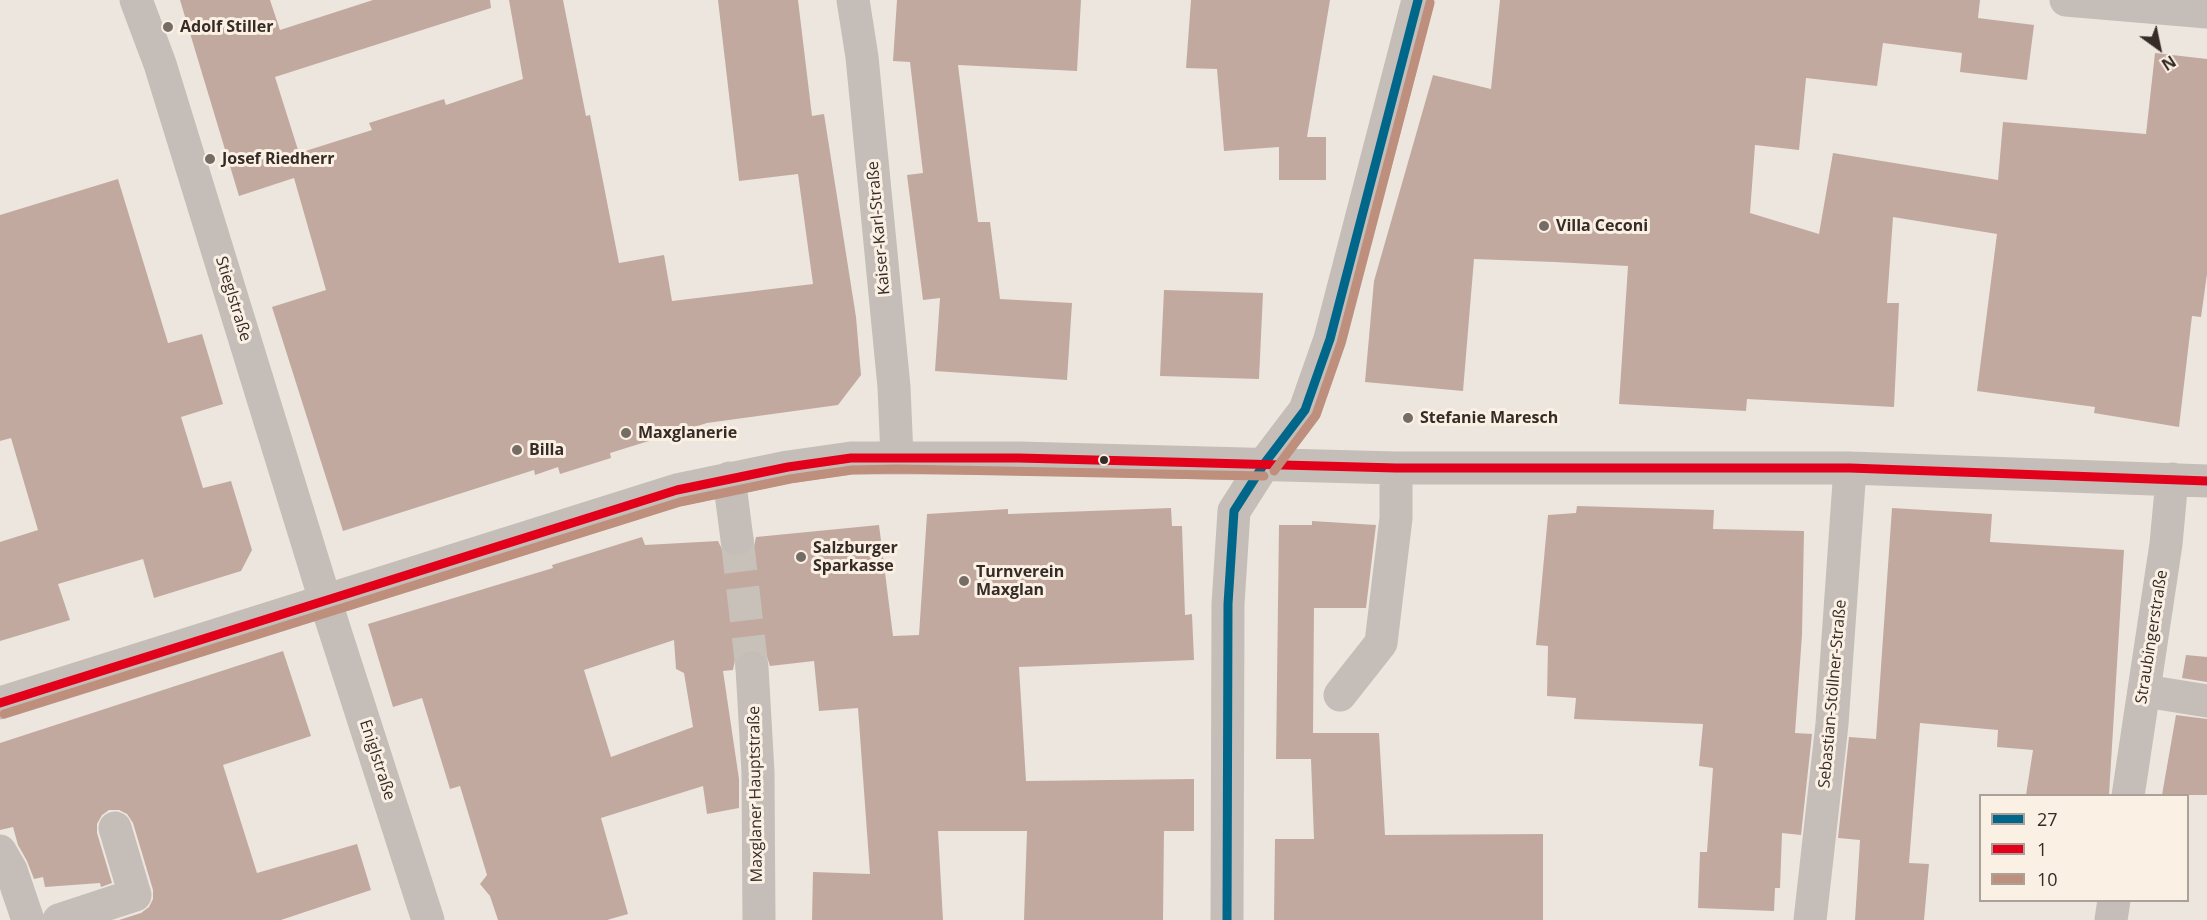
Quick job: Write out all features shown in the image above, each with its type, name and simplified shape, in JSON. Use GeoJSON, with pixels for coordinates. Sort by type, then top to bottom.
{"type":"FeatureCollection","features":[{"type":"Feature","properties":{"kind":"street","name":"Stieglstraße"},"geometry":{"type":"LineString","coordinates":[[136,0],[160,63],[325,600]]}},
{"type":"Feature","properties":{"kind":"street","name":"Kaiser-Karl-Straße"},"geometry":{"type":"LineString","coordinates":[[853,0],[862,57],[894,387],[897,457]]}},
{"type":"Feature","properties":{"kind":"street"},"geometry":{"type":"LineString","coordinates":[[1227,920],[1228,604],[1234,511],[1264,464],[1305,410],[1330,339],[1418,0]]}},
{"type":"Feature","properties":{"kind":"street"},"geometry":{"type":"LineString","coordinates":[[2066,0],[2207,12]]}},
{"type":"Feature","properties":{"kind":"street"},"geometry":{"type":"LineString","coordinates":[[0,703],[677,490],[788,467],[851,458],[897,457],[1396,468],[1850,468],[2172,479],[2206,476]]}},
{"type":"Feature","properties":{"kind":"street"},"geometry":{"type":"LineString","coordinates":[[1340,695],[1382,643],[1396,518],[1396,468]]}},
{"type":"Feature","properties":{"kind":"street","name":"Sebastian-Stöllner-Straße"},"geometry":{"type":"LineString","coordinates":[[1810,920],[1832,724],[1850,468]]}},
{"type":"Feature","properties":{"kind":"street"},"geometry":{"type":"LineString","coordinates":[[729,478],[737,539]]}},
{"type":"Feature","properties":{"kind":"street","name":"Straubingerstraße"},"geometry":{"type":"LineString","coordinates":[[2128,794],[2166,544],[2172,479]]}},
{"type":"Feature","properties":{"kind":"street","name":"Eniglstraße"},"geometry":{"type":"LineString","coordinates":[[325,600],[428,920]]}},
{"type":"Feature","properties":{"kind":"street","name":"Maxglaner Hauptstraße"},"geometry":{"type":"LineString","coordinates":[[752,668],[758,772],[759,920]]}},
{"type":"Feature","properties":{"kind":"street"},"geometry":{"type":"LineString","coordinates":[[2145,691],[2207,701]]}},
{"type":"Feature","properties":{"kind":"street"},"geometry":{"type":"LineString","coordinates":[[59,920],[135,895],[115,828]]}},
{"type":"Feature","properties":{"kind":"street"},"geometry":{"type":"LineString","coordinates":[[0,851],[11,870],[28,920]]}},
{"type":"Feature","properties":{"kind":"street"},"geometry":{"type":"LineString","coordinates":[[2111,920],[2114,902]]}},
{"type":"Feature","properties":{"kind":"building"},"geometry":{"type":"Polygon","coordinates":[[[180,0],[270,0],[280,30],[373,0],[490,0],[491,8],[275,77],[299,153],[372,130],[369,123],[444,99],[446,105],[523,79],[509,0],[563,0],[586,116],[590,115],[619,263],[664,255],[672,301],[813,284],[798,174],[739,181],[718,0],[798,0],[812,116],[824,114],[856,317],[861,375],[838,405],[707,423],[610,453],[611,458],[560,474],[558,467],[535,475],[534,470],[343,531],[272,307],[326,290],[294,178],[239,196],[180,0]]]}},
{"type":"Feature","properties":{"kind":"building"},"geometry":{"type":"Polygon","coordinates":[[[897,0],[1081,0],[1077,71],[958,65],[978,222],[990,222],[1000,299],[1072,303],[1067,380],[935,371],[940,298],[923,300],[907,175],[923,173],[910,62],[893,61],[897,0]]]}},
{"type":"Feature","properties":{"kind":"building"},"geometry":{"type":"Polygon","coordinates":[[[1191,0],[1330,0],[1307,137],[1326,137],[1326,180],[1279,180],[1279,147],[1224,151],[1217,69],[1186,68],[1191,0]]]}},
{"type":"Feature","properties":{"kind":"building"},"geometry":{"type":"Polygon","coordinates":[[[1500,0],[1980,0],[1978,18],[2034,25],[2027,80],[1960,72],[1962,53],[1883,43],[1877,86],[1806,78],[1799,150],[1755,145],[1750,213],[1819,234],[1833,153],[1998,180],[2003,122],[2146,134],[2155,53],[2207,59],[2207,274],[2201,317],[2192,316],[2179,427],[2094,413],[2095,407],[1977,391],[1997,234],[1893,217],[1887,303],[1899,303],[1894,407],[1747,399],[1746,411],[1619,404],[1628,266],[1555,262],[1474,259],[1463,391],[1365,382],[1374,281],[1433,75],[1491,89],[1500,0]]]}},
{"type":"Feature","properties":{"kind":"building"},"geometry":{"type":"Polygon","coordinates":[[[118,179],[168,343],[202,334],[223,404],[181,417],[203,488],[231,481],[252,550],[241,571],[154,598],[143,559],[58,584],[70,620],[0,641],[0,542],[38,530],[11,438],[0,441],[0,215],[118,179]]]}},
{"type":"Feature","properties":{"kind":"building"},"geometry":{"type":"Polygon","coordinates":[[[1164,290],[1263,293],[1259,379],[1160,376],[1164,290]]]}},
{"type":"Feature","properties":{"kind":"building"},"geometry":{"type":"Polygon","coordinates":[[[1577,506],[1714,510],[1713,529],[1804,531],[1802,635],[1795,733],[1812,734],[1801,835],[1782,833],[1780,888],[1775,888],[1774,911],[1698,908],[1700,852],[1707,852],[1713,768],[1699,766],[1703,724],[1574,719],[1576,698],[1547,696],[1548,646],[1536,645],[1548,515],[1576,513],[1577,506]]]}},
{"type":"Feature","properties":{"kind":"building"},"geometry":{"type":"Polygon","coordinates":[[[1171,508],[1172,526],[1182,526],[1185,615],[1192,614],[1194,660],[1019,667],[1026,781],[1194,779],[1194,831],[1164,831],[1163,920],[1024,920],[1027,831],[938,831],[943,920],[812,920],[813,872],[870,874],[858,708],[819,711],[814,661],[770,666],[767,657],[752,649],[741,653],[735,660],[733,670],[723,671],[739,779],[739,808],[707,814],[703,786],[601,818],[628,914],[607,920],[498,920],[490,896],[480,884],[487,875],[460,786],[450,789],[422,698],[393,707],[368,624],[553,568],[552,565],[642,537],[645,545],[718,541],[723,551],[739,558],[749,553],[756,537],[879,525],[893,636],[919,635],[927,514],[1008,509],[1008,514],[1171,508]],[[674,640],[584,670],[611,757],[693,727],[684,673],[676,669],[674,640]]]}},
{"type":"Feature","properties":{"kind":"building"},"geometry":{"type":"Polygon","coordinates":[[[1892,508],[1992,514],[1990,542],[2124,550],[2109,794],[2026,794],[2033,750],[1997,747],[1998,730],[1920,723],[1909,863],[1929,864],[1924,920],[1855,920],[1860,840],[1838,838],[1849,737],[1876,739],[1892,508]]]}},
{"type":"Feature","properties":{"kind":"building"},"geometry":{"type":"Polygon","coordinates":[[[1312,521],[1376,525],[1366,608],[1314,608],[1313,733],[1379,733],[1385,835],[1543,834],[1543,920],[1274,920],[1275,839],[1314,839],[1311,759],[1276,759],[1279,525],[1312,525],[1312,521]]]}},
{"type":"Feature","properties":{"kind":"building"},"geometry":{"type":"Polygon","coordinates":[[[283,651],[311,736],[223,765],[257,873],[357,844],[371,890],[281,920],[119,920],[141,913],[149,907],[153,899],[153,890],[133,823],[127,814],[119,810],[109,810],[102,815],[97,824],[97,833],[112,883],[101,887],[100,883],[45,887],[43,877],[34,879],[18,845],[13,827],[0,830],[0,743],[283,651]]]}},
{"type":"Feature","properties":{"kind":"building"},"geometry":{"type":"Polygon","coordinates":[[[2186,655],[2207,657],[2207,682],[2182,678],[2186,655]]]}},
{"type":"Feature","properties":{"kind":"building"},"geometry":{"type":"Polygon","coordinates":[[[2176,715],[2207,719],[2207,795],[2162,794],[2176,715]]]}},
{"type":"Feature","properties":{"kind":"tunnel"},"geometry":{"type":"LineString","coordinates":[[737,539],[752,668]]}},
{"type":"Feature","properties":{"kind":"transit line","name":"27"},"geometry":{"type":"LineString","coordinates":[[1227,920],[1228,604],[1234,511],[1264,464],[1305,410],[1330,339],[1418,0]]}},
{"type":"Feature","properties":{"kind":"transit line","name":"10"},"geometry":{"type":"LineString","coordinates":[[1274,471],[1316,415],[1341,343],[1430,3]]}},
{"type":"Feature","properties":{"kind":"transit line","name":"1"},"geometry":{"type":"LineString","coordinates":[[0,703],[677,490],[788,467],[851,458],[1019,458],[1396,468],[1850,468],[2207,481]]}},
{"type":"Feature","properties":{"kind":"transit line","name":"10"},"geometry":{"type":"LineString","coordinates":[[4,714],[680,502],[790,479],[852,470],[897,469],[1264,476]]}},
{"type":"Feature","properties":{"kind":"place","name":"Adolf Stiller"},"geometry":{"type":"Point","coordinates":[168,27]}},
{"type":"Feature","properties":{"kind":"place","name":"Josef Riedherr"},"geometry":{"type":"Point","coordinates":[210,159]}},
{"type":"Feature","properties":{"kind":"place","name":"Villa Ceconi"},"geometry":{"type":"Point","coordinates":[1544,226]}},
{"type":"Feature","properties":{"kind":"place","name":"Stefanie Maresch"},"geometry":{"type":"Point","coordinates":[1408,418]}},
{"type":"Feature","properties":{"kind":"place","name":"Maxglanerie"},"geometry":{"type":"Point","coordinates":[626,433]}},
{"type":"Feature","properties":{"kind":"place","name":"Billa"},"geometry":{"type":"Point","coordinates":[517,450]}},
{"type":"Feature","properties":{"kind":"place","name":"Salzburger Sparkasse"},"geometry":{"type":"Point","coordinates":[801,557]}},
{"type":"Feature","properties":{"kind":"place","name":"Turnverein Maxglan"},"geometry":{"type":"Point","coordinates":[964,581]}}]}
